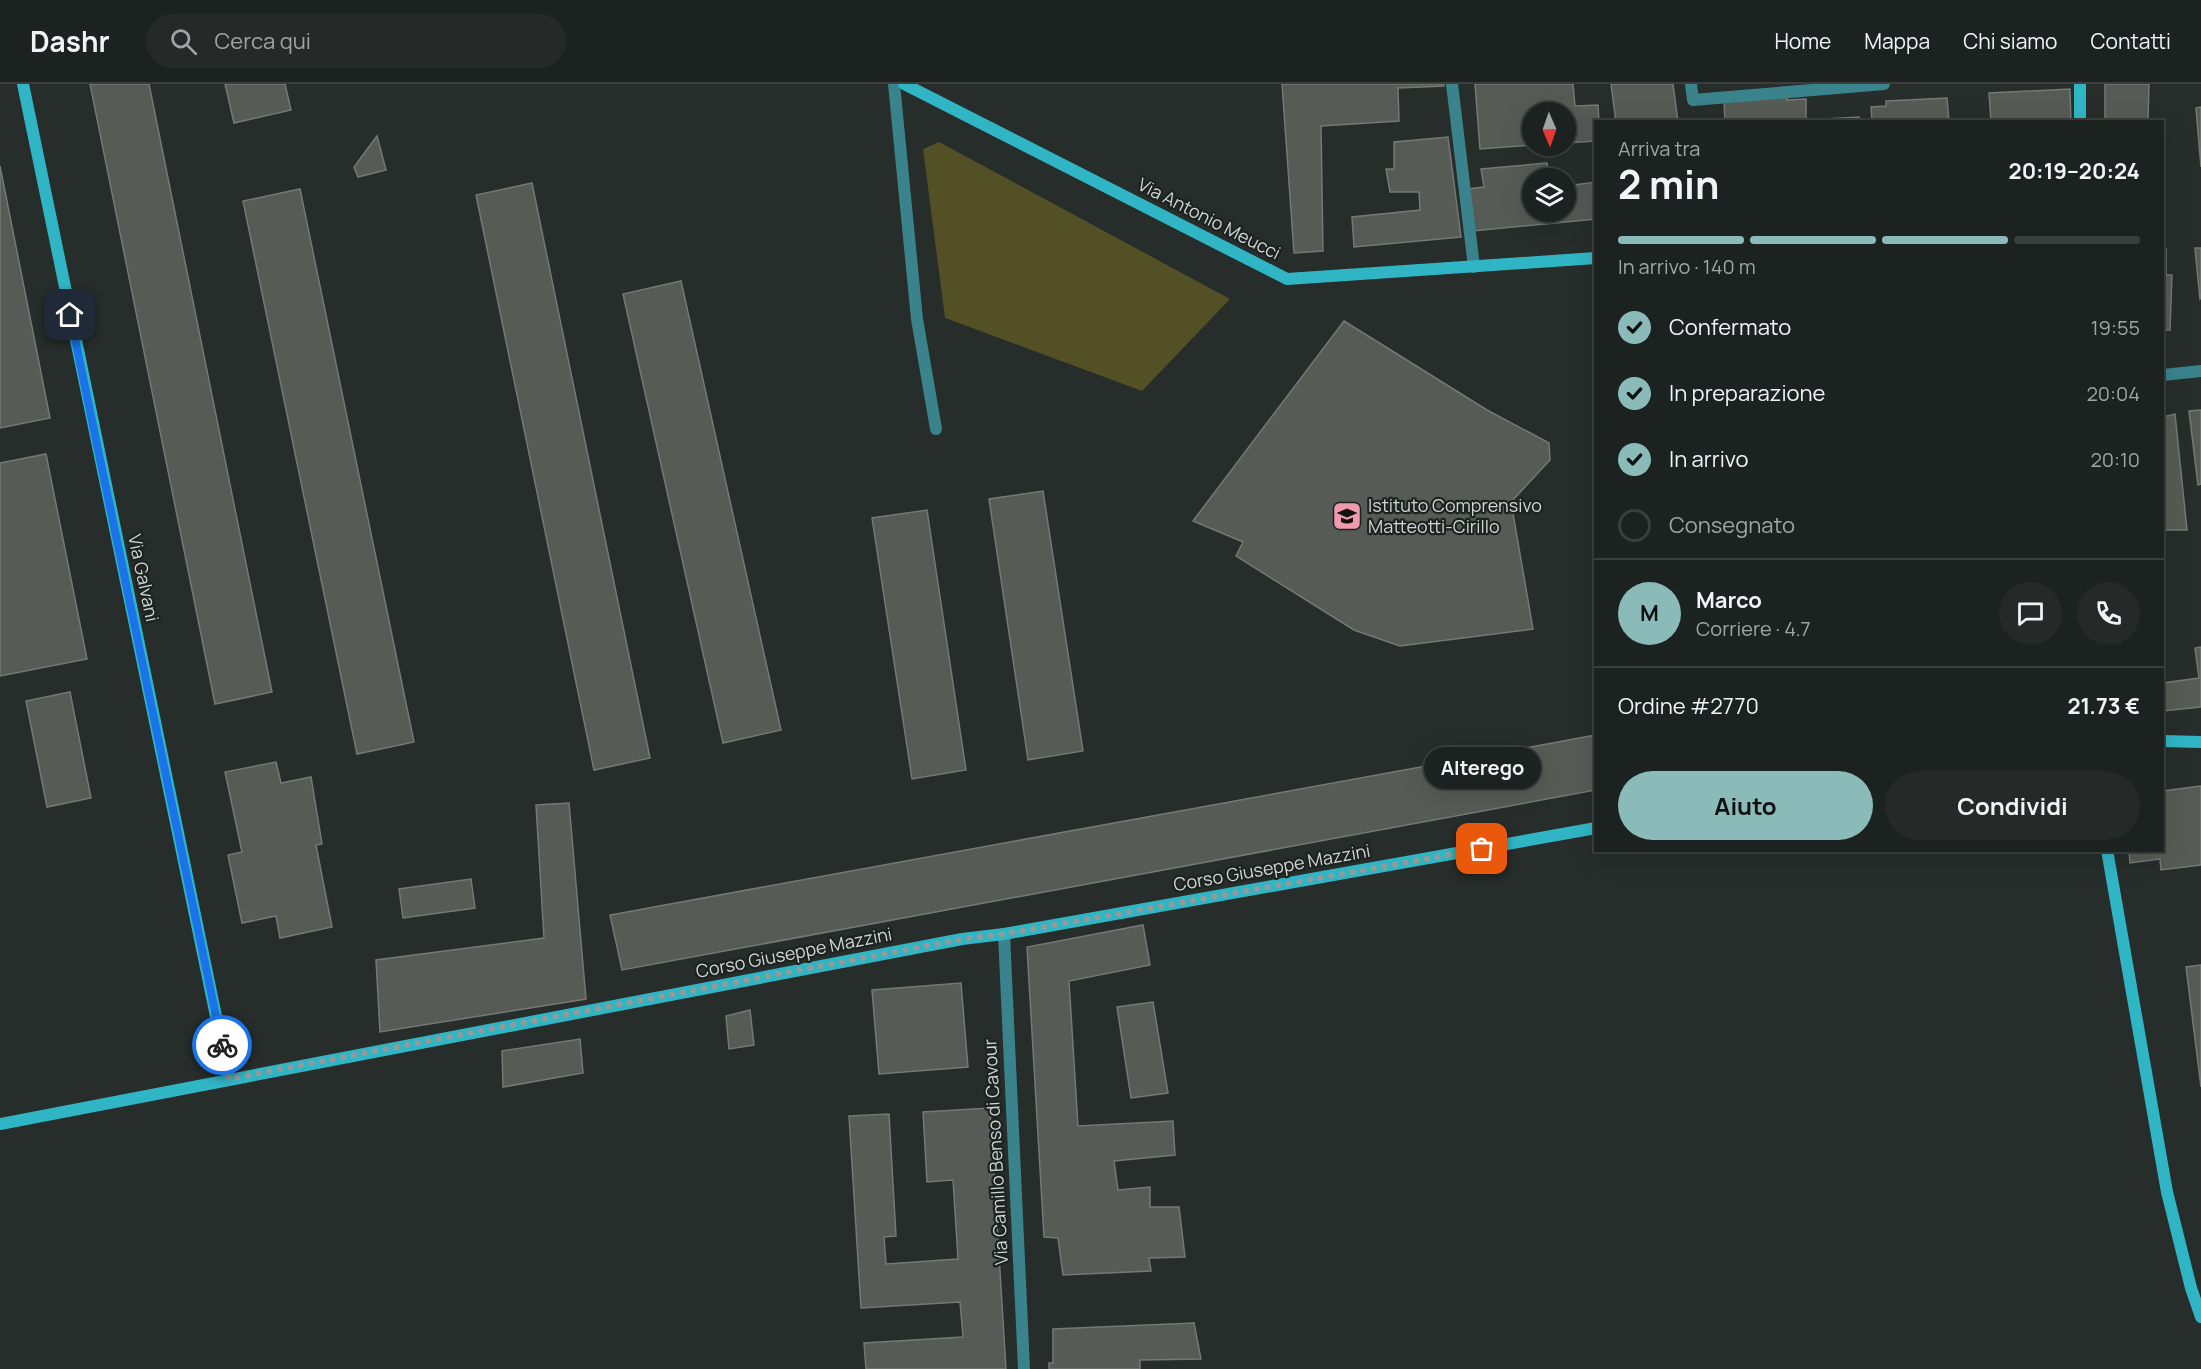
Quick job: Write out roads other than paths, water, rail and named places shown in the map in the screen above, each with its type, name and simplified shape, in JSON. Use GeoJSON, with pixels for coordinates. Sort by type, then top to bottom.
{"type":"FeatureCollection","features":[{"type":"Feature","properties":{"kind":"street","name":"Via Galvani"},"geometry":{"type":"LineString","coordinates":[[22,84],[229,1079]]}},
{"type":"Feature","properties":{"kind":"street"},"geometry":{"type":"LineString","coordinates":[[894,84],[917,319],[936,429]]}},
{"type":"Feature","properties":{"kind":"street","name":"Via Antonio Meucci"},"geometry":{"type":"LineString","coordinates":[[904,84],[1287,279],[1594,258]]}},
{"type":"Feature","properties":{"kind":"street"},"geometry":{"type":"LineString","coordinates":[[1452,84],[1474,267]]}},
{"type":"Feature","properties":{"kind":"street"},"geometry":{"type":"LineString","coordinates":[[1691,84],[1693,99],[1884,84]]}},
{"type":"Feature","properties":{"kind":"street"},"geometry":{"type":"LineString","coordinates":[[2080,84],[2080,120]]}},
{"type":"Feature","properties":{"kind":"street"},"geometry":{"type":"LineString","coordinates":[[2164,375],[2201,371]]}},
{"type":"Feature","properties":{"kind":"street"},"geometry":{"type":"LineString","coordinates":[[2164,741],[2201,742]]}},
{"type":"Feature","properties":{"kind":"street","name":"Corso Giuseppe Mazzini"},"geometry":{"type":"LineString","coordinates":[[0,1124],[951,942],[1594,828]]}},
{"type":"Feature","properties":{"kind":"street"},"geometry":{"type":"LineString","coordinates":[[2107,852],[2167,1192],[2191,1288],[2201,1317]]}},
{"type":"Feature","properties":{"kind":"street","name":"Via Camillo Benso di Cavour"},"geometry":{"type":"LineString","coordinates":[[1004,934],[1024,1369]]}},
{"type":"Feature","properties":{"kind":"place","name":"Istituto Comprensivo Matteotti-Cirillo"},"geometry":{"type":"Point","coordinates":[1347,516]}},
{"type":"Feature","properties":{"kind":"place","name":"Alterego"},"geometry":{"type":"Point","coordinates":[1482,849]}}]}
